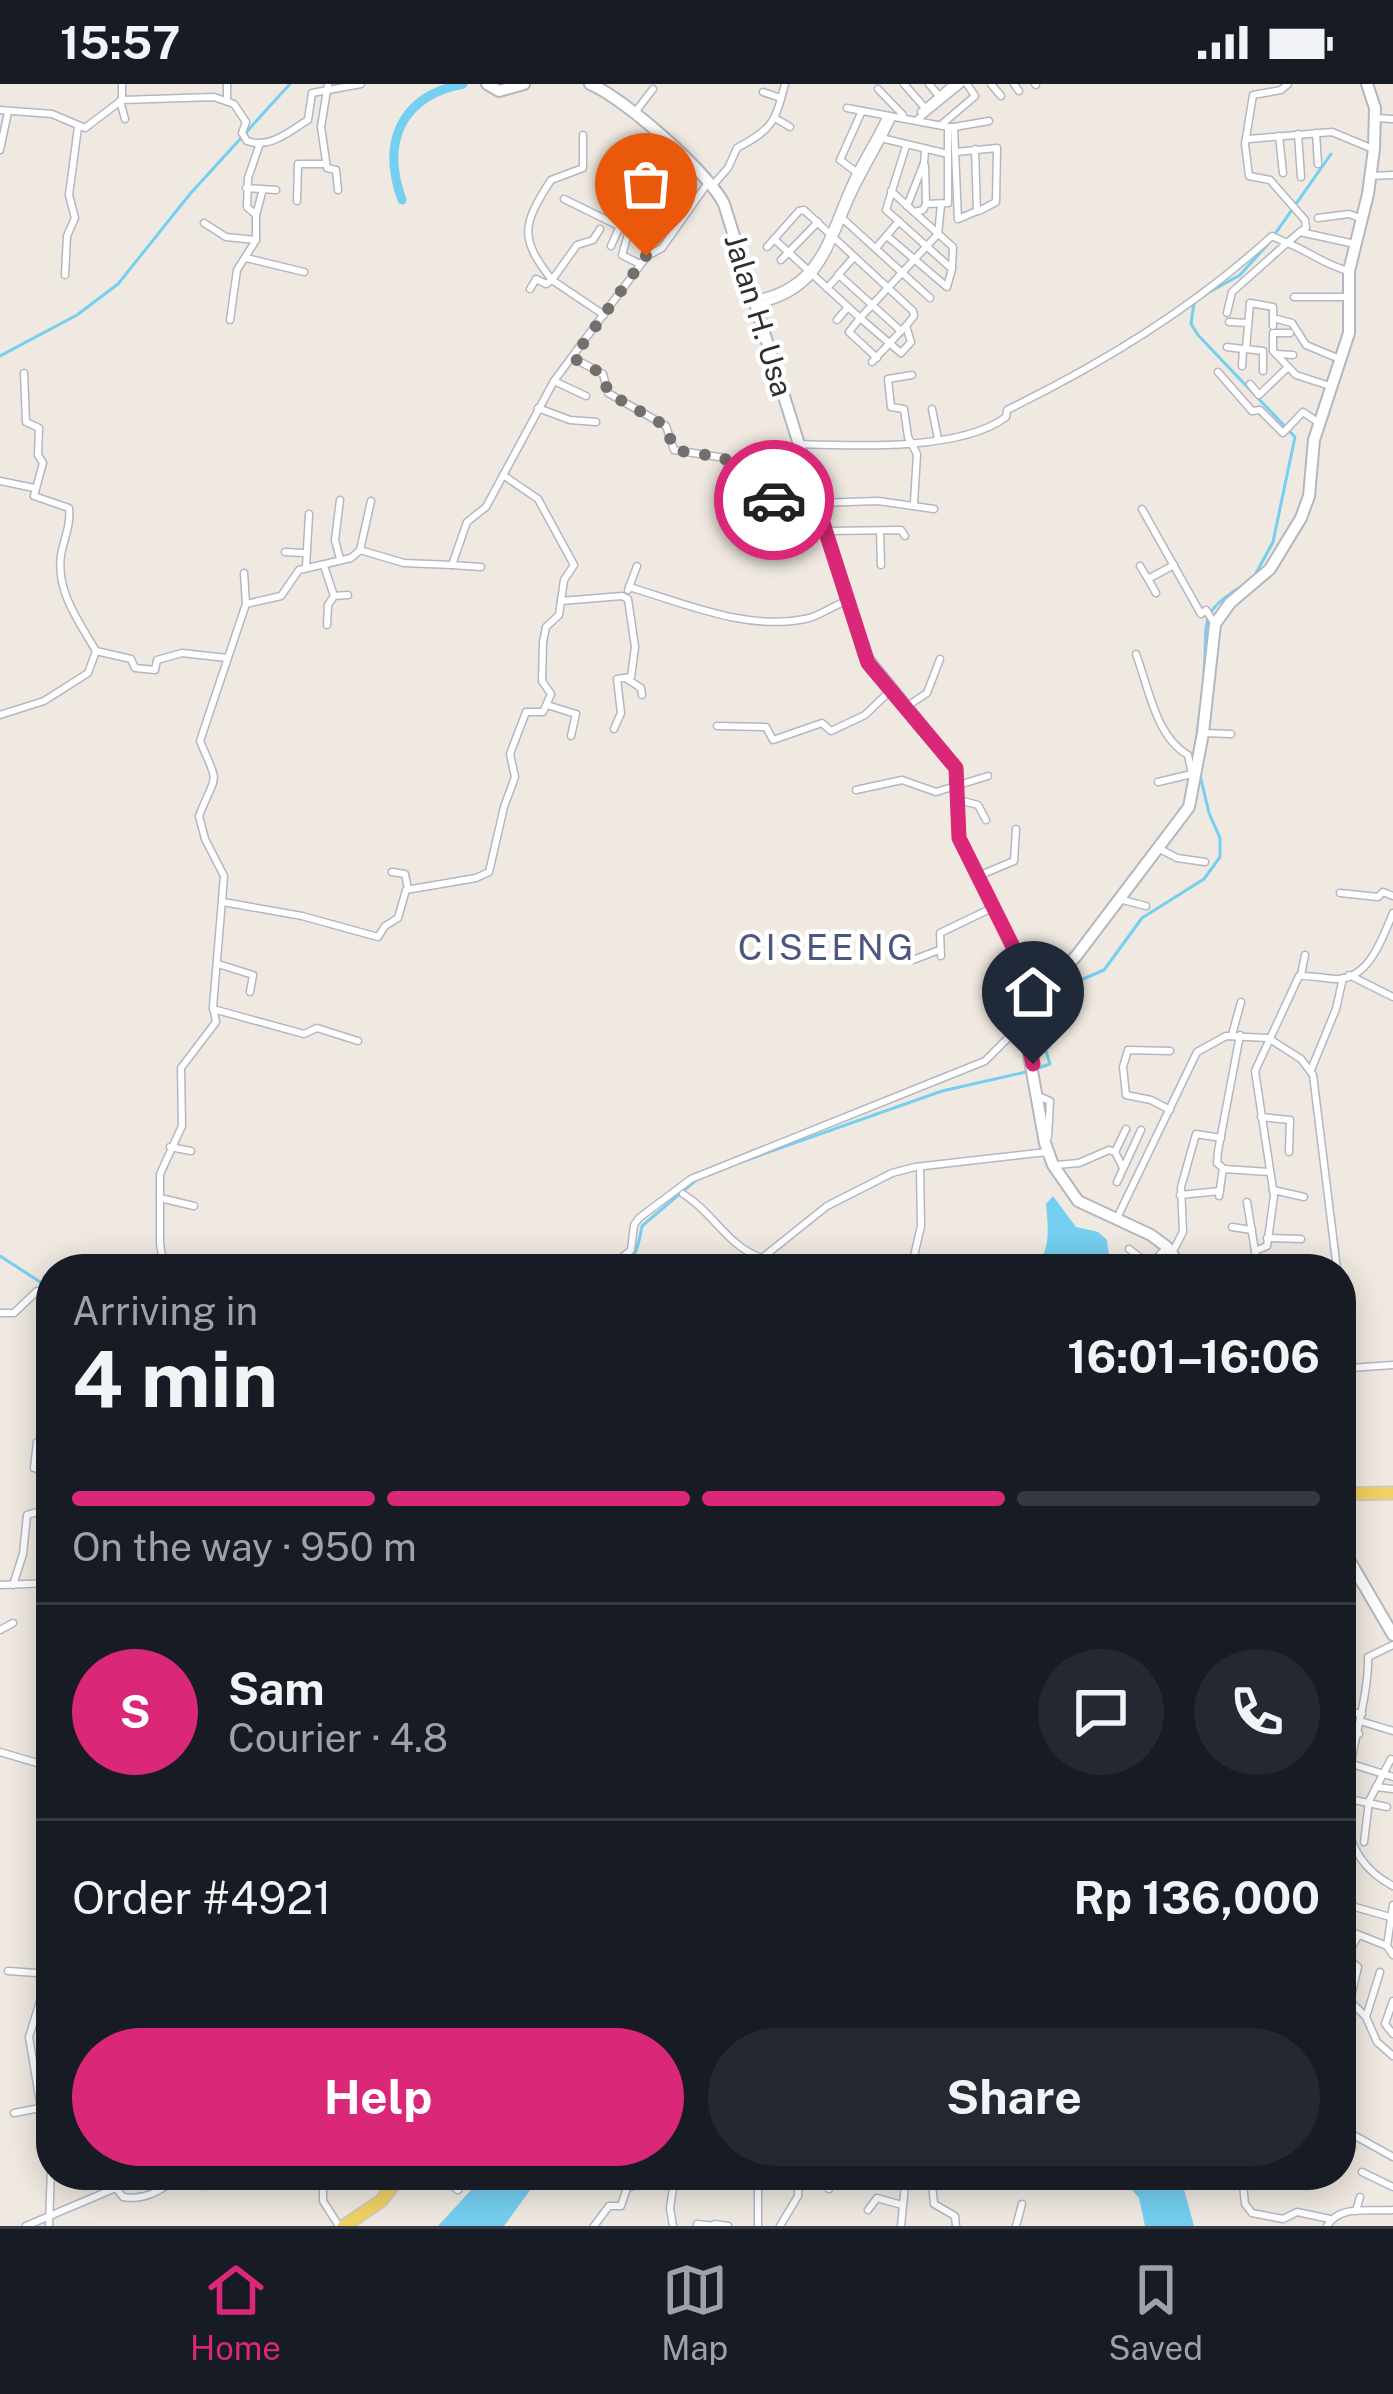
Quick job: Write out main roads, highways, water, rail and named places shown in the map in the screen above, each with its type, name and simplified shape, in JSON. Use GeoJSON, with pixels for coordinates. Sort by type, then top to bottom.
{"type":"FeatureCollection","features":[{"type":"Feature","properties":{"kind":"main road"},"geometry":{"type":"LineString","coordinates":[[1356,1494],[1393,1493]]}},
{"type":"Feature","properties":{"kind":"main road"},"geometry":{"type":"LineString","coordinates":[[342,2226],[391,2190]]}},
{"type":"Feature","properties":{"kind":"water"},"geometry":{"type":"Polygon","coordinates":[[[1053,1196],[1076,1227],[1098,1232],[1107,1240],[1109,1254],[1043,1254],[1048,1231],[1046,1204],[1053,1196]]]}},
{"type":"Feature","properties":{"kind":"water"},"geometry":{"type":"Polygon","coordinates":[[[471,2190],[530,2190],[504,2226],[438,2226],[471,2190]]]}},
{"type":"Feature","properties":{"kind":"water"},"geometry":{"type":"Polygon","coordinates":[[[1132,2190],[1184,2190],[1194,2226],[1145,2226],[1139,2198],[1132,2190]]]}},
{"type":"Feature","properties":{"kind":"waterway"},"geometry":{"type":"LineString","coordinates":[[0,356],[77,315],[118,284],[190,194],[290,84]]}},
{"type":"Feature","properties":{"kind":"waterway"},"geometry":{"type":"LineString","coordinates":[[402,200],[394,159],[401,125],[424,99],[463,84]]}},
{"type":"Feature","properties":{"kind":"waterway"},"geometry":{"type":"LineString","coordinates":[[1206,294],[1240,275],[1268,244],[1331,154]]}},
{"type":"Feature","properties":{"kind":"waterway"},"geometry":{"type":"LineString","coordinates":[[1194,303],[1191,324],[1198,335],[1295,437],[1273,542],[1255,575]]}},
{"type":"Feature","properties":{"kind":"waterway"},"geometry":{"type":"LineString","coordinates":[[1204,671],[1207,620],[1218,604],[1244,585]]}},
{"type":"Feature","properties":{"kind":"waterway"},"geometry":{"type":"LineString","coordinates":[[1196,743],[1200,711]]}},
{"type":"Feature","properties":{"kind":"waterway"},"geometry":{"type":"LineString","coordinates":[[1035,1069],[1050,1064],[1034,1000],[1104,970],[1142,918],[1204,879],[1220,857],[1220,838],[1200,775]]}},
{"type":"Feature","properties":{"kind":"waterway"},"geometry":{"type":"LineString","coordinates":[[738,1163],[942,1091],[1026,1072]]}},
{"type":"Feature","properties":{"kind":"waterway"},"geometry":{"type":"LineString","coordinates":[[634,1254],[642,1226],[696,1180]]}},
{"type":"Feature","properties":{"kind":"waterway"},"geometry":{"type":"LineString","coordinates":[[0,1256],[36,1279]]}},
{"type":"Feature","properties":{"kind":"district","name":"CISEENG"},"geometry":{"type":"Point","coordinates":[827,947]}}]}
